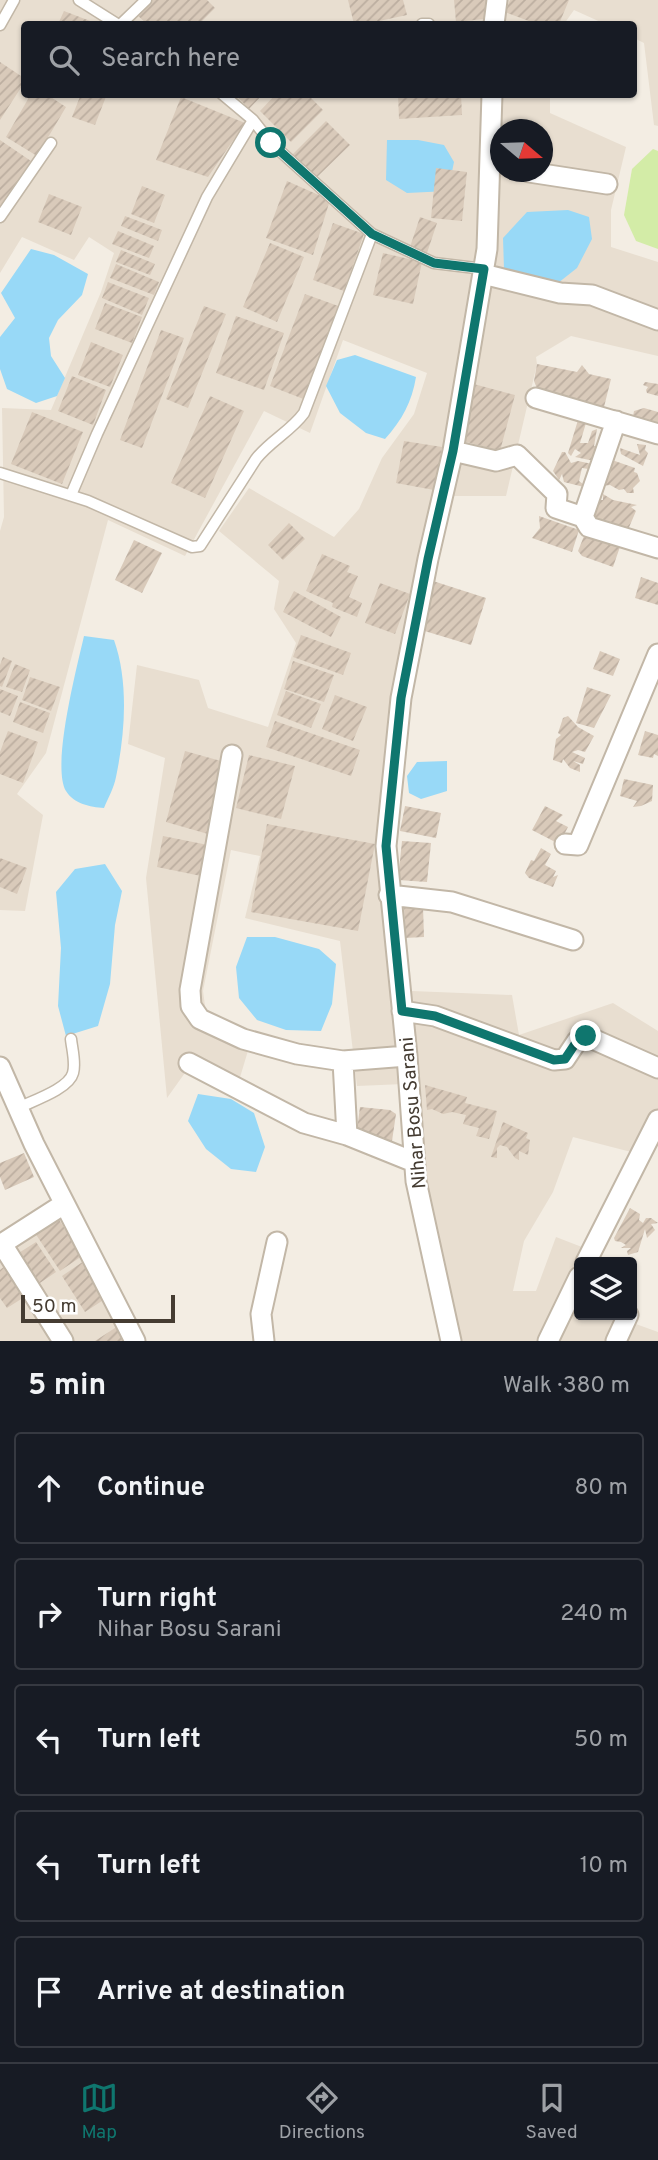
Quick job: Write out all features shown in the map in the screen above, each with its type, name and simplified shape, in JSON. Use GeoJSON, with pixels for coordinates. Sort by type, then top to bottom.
{"type":"FeatureCollection","features":[{"type":"Feature","properties":{"kind":"street"},"geometry":{"type":"LineString","coordinates":[[494,21],[497,0]]}},
{"type":"Feature","properties":{"kind":"street","name":"Nihar Bosu Sarani"},"geometry":{"type":"LineString","coordinates":[[492,98],[493,119]]}},
{"type":"Feature","properties":{"kind":"street"},"geometry":{"type":"LineString","coordinates":[[553,176],[607,184]]}},
{"type":"Feature","properties":{"kind":"street","name":"Nihar Bosu Sarani"},"geometry":{"type":"LineString","coordinates":[[451,1341],[416,1181],[407,1056],[386,846],[401,698],[428,559],[453,451],[484,272],[494,182]]}},
{"type":"Feature","properties":{"kind":"street"},"geometry":{"type":"LineString","coordinates":[[484,272],[560,293],[592,295],[658,320]]}},
{"type":"Feature","properties":{"kind":"street"},"geometry":{"type":"LineString","coordinates":[[536,398],[658,434]]}},
{"type":"Feature","properties":{"kind":"street"},"geometry":{"type":"LineString","coordinates":[[583,517],[616,421]]}},
{"type":"Feature","properties":{"kind":"street"},"geometry":{"type":"LineString","coordinates":[[453,451],[496,461],[516,455],[557,494],[556,508],[583,517],[589,527],[658,548]]}},
{"type":"Feature","properties":{"kind":"street"},"geometry":{"type":"LineString","coordinates":[[565,844],[578,845],[658,654]]}},
{"type":"Feature","properties":{"kind":"street"},"geometry":{"type":"LineString","coordinates":[[232,755],[190,990],[191,1006],[200,1019],[243,1039],[298,1054],[343,1061],[407,1056]]}},
{"type":"Feature","properties":{"kind":"street"},"geometry":{"type":"LineString","coordinates":[[389,895],[452,902],[573,940]]}},
{"type":"Feature","properties":{"kind":"street"},"geometry":{"type":"LineString","coordinates":[[402,1011],[435,1016],[554,1060],[565,1059],[577,1041],[586,1036],[658,1068]]}},
{"type":"Feature","properties":{"kind":"street"},"geometry":{"type":"LineString","coordinates":[[343,1061],[347,1135]]}},
{"type":"Feature","properties":{"kind":"street"},"geometry":{"type":"LineString","coordinates":[[189,1063],[304,1123],[347,1135],[414,1162]]}},
{"type":"Feature","properties":{"kind":"street"},"geometry":{"type":"LineString","coordinates":[[0,1067],[64,1204],[135,1341]]}},
{"type":"Feature","properties":{"kind":"street"},"geometry":{"type":"LineString","coordinates":[[589,1257],[658,1120]]}},
{"type":"Feature","properties":{"kind":"street"},"geometry":{"type":"LineString","coordinates":[[63,1341],[1,1245],[64,1204]]}},
{"type":"Feature","properties":{"kind":"street"},"geometry":{"type":"LineString","coordinates":[[264,1341],[261,1314],[277,1242]]}},
{"type":"Feature","properties":{"kind":"street"},"geometry":{"type":"LineString","coordinates":[[548,1341],[574,1286]]}},
{"type":"Feature","properties":{"kind":"street"},"geometry":{"type":"LineString","coordinates":[[616,1341],[626,1320]]}},
{"type":"Feature","properties":{"kind":"lane"},"geometry":{"type":"LineString","coordinates":[[0,25],[13,0]]}},
{"type":"Feature","properties":{"kind":"lane"},"geometry":{"type":"LineString","coordinates":[[79,0],[114,21]]}},
{"type":"Feature","properties":{"kind":"lane"},"geometry":{"type":"LineString","coordinates":[[122,21],[146,0]]}},
{"type":"Feature","properties":{"kind":"lane"},"geometry":{"type":"LineString","coordinates":[[227,98],[253,120],[271,143],[372,234],[434,263],[484,272]]}},
{"type":"Feature","properties":{"kind":"lane"},"geometry":{"type":"LineString","coordinates":[[71,495],[207,197],[253,120]]}},
{"type":"Feature","properties":{"kind":"lane"},"geometry":{"type":"LineString","coordinates":[[0,217],[51,143]]}},
{"type":"Feature","properties":{"kind":"lane"},"geometry":{"type":"LineString","coordinates":[[0,473],[71,495],[192,547],[200,546],[256,459],[264,449],[298,422],[304,413],[372,234]]}},
{"type":"Feature","properties":{"kind":"lane"},"geometry":{"type":"LineString","coordinates":[[18,1108],[58,1089],[71,1078],[74,1067],[71,1039]]}},
{"type":"Feature","properties":{"kind":"shaded area"},"geometry":{"type":"Polygon","coordinates":[[[0,0],[500,0],[498,21],[21,21],[21,98],[491,98],[476,281],[446,442],[393,690],[381,851],[404,1084],[357,1086],[340,941],[245,918],[260,856],[231,850],[203,991],[206,1013],[253,1034],[238,1084],[187,1070],[167,1098],[146,878],[165,758],[128,744],[137,665],[199,680],[208,708],[268,727],[296,643],[274,609],[279,581],[219,531],[249,488],[334,537],[359,509],[382,458],[414,414],[427,373],[343,340],[310,433],[264,411],[185,556],[108,520],[46,753],[17,794],[43,815],[25,911],[0,910],[0,531],[4,517],[2,408],[51,410],[101,292],[114,253],[89,237],[74,260],[22,237],[0,273],[0,0]]]}},
{"type":"Feature","properties":{"kind":"shaded area"},"geometry":{"type":"Polygon","coordinates":[[[503,0],[658,0],[658,126],[654,125],[644,43],[637,40],[637,21],[598,21],[574,10],[566,21],[502,21],[503,0]]]}},
{"type":"Feature","properties":{"kind":"shaded area"},"geometry":{"type":"Polygon","coordinates":[[[500,98],[550,98],[550,113],[626,147],[611,210],[611,247],[658,262],[658,356],[571,336],[536,357],[537,364],[506,496],[449,496],[490,174],[490,182],[553,182],[553,119],[497,119],[500,98]]]}},
{"type":"Feature","properties":{"kind":"shaded area"},"geometry":{"type":"Polygon","coordinates":[[[412,991],[512,995],[519,1035],[613,1003],[658,1031],[658,1117],[635,1153],[573,1137],[553,1192],[524,1241],[513,1291],[536,1291],[556,1237],[587,1249],[583,1257],[574,1257],[574,1273],[562,1296],[574,1301],[574,1320],[625,1320],[658,1332],[658,1341],[458,1341],[420,1172],[408,1026],[412,991]]]}},
{"type":"Feature","properties":{"kind":"shaded area"},"geometry":{"type":"Polygon","coordinates":[[[62,1208],[135,1341],[0,1341],[0,1251],[62,1208]]]}},
{"type":"Feature","properties":{"kind":"green space"},"geometry":{"type":"Polygon","coordinates":[[[653,149],[658,151],[658,249],[636,241],[624,215],[632,169],[653,149]]]}},
{"type":"Feature","properties":{"kind":"water"},"geometry":{"type":"Polygon","coordinates":[[[387,140],[418,140],[444,145],[454,162],[448,191],[407,193],[386,180],[387,140]]]}},
{"type":"Feature","properties":{"kind":"water"},"geometry":{"type":"Polygon","coordinates":[[[568,210],[589,217],[592,239],[577,268],[558,283],[529,283],[504,269],[503,238],[527,212],[568,210]]]}},
{"type":"Feature","properties":{"kind":"water"},"geometry":{"type":"Polygon","coordinates":[[[31,249],[54,255],[88,274],[82,295],[58,320],[49,338],[51,356],[65,378],[57,396],[36,403],[7,389],[0,369],[0,337],[15,318],[1,293],[31,249]]]}},
{"type":"Feature","properties":{"kind":"water"},"geometry":{"type":"Polygon","coordinates":[[[355,355],[416,377],[405,410],[385,439],[366,433],[340,413],[326,386],[337,360],[355,355]]]}},
{"type":"Feature","properties":{"kind":"water"},"geometry":{"type":"Polygon","coordinates":[[[84,636],[114,640],[124,690],[122,743],[115,781],[104,808],[88,806],[73,799],[66,791],[62,778],[63,739],[84,636]]]}},
{"type":"Feature","properties":{"kind":"water"},"geometry":{"type":"Polygon","coordinates":[[[447,761],[447,791],[421,799],[409,793],[407,776],[417,762],[447,761]]]}},
{"type":"Feature","properties":{"kind":"water"},"geometry":{"type":"Polygon","coordinates":[[[105,864],[122,891],[115,925],[110,984],[98,1026],[66,1036],[58,1006],[61,948],[56,892],[75,869],[105,864]]]}},
{"type":"Feature","properties":{"kind":"water"},"geometry":{"type":"Polygon","coordinates":[[[247,937],[275,937],[319,949],[336,964],[332,1004],[321,1031],[286,1030],[257,1020],[239,998],[236,967],[247,937]]]}},
{"type":"Feature","properties":{"kind":"water"},"geometry":{"type":"Polygon","coordinates":[[[198,1094],[231,1099],[254,1113],[265,1147],[256,1172],[231,1169],[206,1149],[188,1121],[198,1094]]]}},
{"type":"Feature","properties":{"kind":"building"},"geometry":{"type":"Polygon","coordinates":[[[150,0],[207,0],[215,8],[202,21],[144,21],[136,14],[150,0]]]}},
{"type":"Feature","properties":{"kind":"building"},"geometry":{"type":"Polygon","coordinates":[[[348,0],[403,0],[407,15],[379,21],[353,21],[348,0]]]}},
{"type":"Feature","properties":{"kind":"building"},"geometry":{"type":"Polygon","coordinates":[[[454,0],[491,0],[493,18],[456,21],[454,0]]]}},
{"type":"Feature","properties":{"kind":"building"},"geometry":{"type":"Polygon","coordinates":[[[510,0],[569,0],[560,21],[529,21],[505,12],[510,0]]]}},
{"type":"Feature","properties":{"kind":"building"},"geometry":{"type":"Polygon","coordinates":[[[64,11],[90,21],[59,21],[64,11]]]}},
{"type":"Feature","properties":{"kind":"building"},"geometry":{"type":"Polygon","coordinates":[[[0,62],[21,76],[21,88],[0,120],[0,62]]]}},
{"type":"Feature","properties":{"kind":"building"},"geometry":{"type":"Polygon","coordinates":[[[29,98],[52,98],[66,107],[37,156],[6,137],[29,98]]]}},
{"type":"Feature","properties":{"kind":"building"},"geometry":{"type":"Polygon","coordinates":[[[79,98],[105,98],[95,125],[72,117],[79,98]]]}},
{"type":"Feature","properties":{"kind":"building"},"geometry":{"type":"Polygon","coordinates":[[[181,98],[245,123],[208,177],[156,160],[181,98]]]}},
{"type":"Feature","properties":{"kind":"building"},"geometry":{"type":"Polygon","coordinates":[[[239,98],[259,98],[249,109],[239,98]]]}},
{"type":"Feature","properties":{"kind":"building"},"geometry":{"type":"Polygon","coordinates":[[[272,98],[311,98],[323,110],[291,142],[260,111],[272,98]]]}},
{"type":"Feature","properties":{"kind":"building"},"geometry":{"type":"Polygon","coordinates":[[[398,98],[461,98],[462,115],[399,119],[398,98]]]}},
{"type":"Feature","properties":{"kind":"building"},"geometry":{"type":"Polygon","coordinates":[[[326,121],[350,145],[316,178],[292,155],[326,121]]]}},
{"type":"Feature","properties":{"kind":"building"},"geometry":{"type":"Polygon","coordinates":[[[0,140],[31,161],[0,207],[0,140]]]}},
{"type":"Feature","properties":{"kind":"building"},"geometry":{"type":"Polygon","coordinates":[[[436,168],[467,172],[462,221],[431,218],[436,168]]]}},
{"type":"Feature","properties":{"kind":"building"},"geometry":{"type":"Polygon","coordinates":[[[287,181],[330,200],[313,255],[266,238],[287,181]]]}},
{"type":"Feature","properties":{"kind":"building"},"geometry":{"type":"Polygon","coordinates":[[[142,186],[165,195],[154,223],[131,214],[142,186]]]}},
{"type":"Feature","properties":{"kind":"building"},"geometry":{"type":"Polygon","coordinates":[[[49,194],[82,207],[71,235],[38,222],[49,194]]]}},
{"type":"Feature","properties":{"kind":"building"},"geometry":{"type":"Polygon","coordinates":[[[125,216],[162,230],[158,241],[121,226],[125,216]]]}},
{"type":"Feature","properties":{"kind":"building"},"geometry":{"type":"Polygon","coordinates":[[[420,217],[437,223],[427,253],[410,247],[420,217]]]}},
{"type":"Feature","properties":{"kind":"building"},"geometry":{"type":"Polygon","coordinates":[[[333,223],[364,234],[344,291],[313,280],[333,223]]]}},
{"type":"Feature","properties":{"kind":"building"},"geometry":{"type":"Polygon","coordinates":[[[118,231],[154,246],[149,258],[112,244],[118,231]]]}},
{"type":"Feature","properties":{"kind":"building"},"geometry":{"type":"Polygon","coordinates":[[[270,243],[304,257],[277,322],[243,307],[270,243]]]}},
{"type":"Feature","properties":{"kind":"building"},"geometry":{"type":"Polygon","coordinates":[[[121,250],[155,264],[150,275],[116,262],[121,250]]]}},
{"type":"Feature","properties":{"kind":"building"},"geometry":{"type":"Polygon","coordinates":[[[383,253],[422,262],[413,304],[373,295],[383,253]]]}},
{"type":"Feature","properties":{"kind":"building"},"geometry":{"type":"Polygon","coordinates":[[[116,264],[159,282],[154,295],[110,278],[116,264]]]}},
{"type":"Feature","properties":{"kind":"building"},"geometry":{"type":"Polygon","coordinates":[[[108,282],[149,298],[142,315],[102,298],[108,282]]]}},
{"type":"Feature","properties":{"kind":"building"},"geometry":{"type":"Polygon","coordinates":[[[305,294],[341,307],[306,400],[270,386],[305,294]]]}},
{"type":"Feature","properties":{"kind":"building"},"geometry":{"type":"Polygon","coordinates":[[[105,303],[142,317],[132,343],[95,329],[105,303]]]}},
{"type":"Feature","properties":{"kind":"building"},"geometry":{"type":"Polygon","coordinates":[[[204,306],[226,314],[188,408],[166,399],[204,306]]]}},
{"type":"Feature","properties":{"kind":"building"},"geometry":{"type":"Polygon","coordinates":[[[236,316],[284,333],[264,390],[216,373],[236,316]]]}},
{"type":"Feature","properties":{"kind":"building"},"geometry":{"type":"Polygon","coordinates":[[[161,330],[184,338],[142,448],[120,440],[161,330]]]}},
{"type":"Feature","properties":{"kind":"building"},"geometry":{"type":"Polygon","coordinates":[[[91,342],[123,355],[110,387],[78,375],[91,342]]]}},
{"type":"Feature","properties":{"kind":"building"},"geometry":{"type":"Polygon","coordinates":[[[537,364],[577,372],[582,365],[589,374],[611,379],[603,411],[577,405],[569,397],[556,397],[538,391],[534,381],[537,364]]]}},
{"type":"Feature","properties":{"kind":"building"},"geometry":{"type":"Polygon","coordinates":[[[72,376],[106,390],[93,425],[58,411],[72,376]]]}},
{"type":"Feature","properties":{"kind":"building"},"geometry":{"type":"Polygon","coordinates":[[[645,382],[658,384],[658,396],[647,393],[648,387],[643,385],[645,382]]]}},
{"type":"Feature","properties":{"kind":"building"},"geometry":{"type":"Polygon","coordinates":[[[470,383],[515,395],[500,451],[456,439],[470,383]]]}},
{"type":"Feature","properties":{"kind":"building"},"geometry":{"type":"Polygon","coordinates":[[[210,396],[244,411],[205,498],[171,483],[210,396]]]}},
{"type":"Feature","properties":{"kind":"building"},"geometry":{"type":"Polygon","coordinates":[[[644,408],[658,412],[658,427],[632,421],[634,411],[644,408]]]}},
{"type":"Feature","properties":{"kind":"building"},"geometry":{"type":"Polygon","coordinates":[[[32,412],[83,432],[62,484],[11,464],[32,412]]]}},
{"type":"Feature","properties":{"kind":"building"},"geometry":{"type":"Polygon","coordinates":[[[578,420],[586,423],[580,443],[588,443],[592,431],[597,429],[594,446],[602,448],[599,462],[575,457],[581,453],[575,449],[571,456],[568,453],[578,420]]]}},
{"type":"Feature","properties":{"kind":"building"},"geometry":{"type":"Polygon","coordinates":[[[404,441],[442,447],[434,490],[396,483],[404,441]]]}},
{"type":"Feature","properties":{"kind":"building"},"geometry":{"type":"Polygon","coordinates":[[[637,444],[646,445],[645,450],[648,453],[643,466],[621,454],[620,448],[640,455],[637,444]]]}},
{"type":"Feature","properties":{"kind":"building"},"geometry":{"type":"Polygon","coordinates":[[[562,452],[565,452],[571,463],[578,461],[597,465],[595,470],[582,468],[579,481],[588,488],[564,482],[562,474],[559,480],[553,471],[562,452]]]}},
{"type":"Feature","properties":{"kind":"building"},"geometry":{"type":"Polygon","coordinates":[[[612,460],[635,468],[634,472],[640,481],[633,488],[634,493],[627,493],[624,489],[619,490],[610,485],[602,486],[612,460]]]}},
{"type":"Feature","properties":{"kind":"building"},"geometry":{"type":"Polygon","coordinates":[[[603,494],[613,500],[637,505],[631,507],[636,511],[627,532],[592,522],[592,500],[603,500],[603,494]]]}},
{"type":"Feature","properties":{"kind":"building"},"geometry":{"type":"Polygon","coordinates":[[[539,516],[579,530],[572,552],[532,538],[540,528],[539,516]]]}},
{"type":"Feature","properties":{"kind":"building"},"geometry":{"type":"Polygon","coordinates":[[[289,523],[305,539],[283,560],[268,545],[289,523]]]}},
{"type":"Feature","properties":{"kind":"building"},"geometry":{"type":"Polygon","coordinates":[[[586,531],[622,541],[613,567],[582,556],[578,551],[586,531]]]}},
{"type":"Feature","properties":{"kind":"building"},"geometry":{"type":"Polygon","coordinates":[[[134,540],[162,553],[142,593],[115,580],[134,540]]]}},
{"type":"Feature","properties":{"kind":"building"},"geometry":{"type":"Polygon","coordinates":[[[322,554],[350,566],[347,572],[358,576],[349,597],[362,603],[357,617],[332,607],[333,603],[306,591],[322,554]]]}},
{"type":"Feature","properties":{"kind":"building"},"geometry":{"type":"Polygon","coordinates":[[[641,577],[658,583],[658,605],[635,598],[641,577]]]}},
{"type":"Feature","properties":{"kind":"building"},"geometry":{"type":"Polygon","coordinates":[[[433,581],[486,598],[471,645],[418,629],[433,581]]]}},
{"type":"Feature","properties":{"kind":"building"},"geometry":{"type":"Polygon","coordinates":[[[380,583],[410,594],[395,634],[365,623],[380,583]]]}},
{"type":"Feature","properties":{"kind":"building"},"geometry":{"type":"Polygon","coordinates":[[[294,591],[341,617],[331,637],[283,612],[294,591]]]}},
{"type":"Feature","properties":{"kind":"building"},"geometry":{"type":"Polygon","coordinates":[[[301,635],[351,653],[343,675],[293,657],[301,635]]]}},
{"type":"Feature","properties":{"kind":"building"},"geometry":{"type":"Polygon","coordinates":[[[600,651],[620,659],[613,676],[593,669],[600,651]]]}},
{"type":"Feature","properties":{"kind":"building"},"geometry":{"type":"Polygon","coordinates":[[[3,657],[12,661],[2,687],[0,665],[3,657]]]}},
{"type":"Feature","properties":{"kind":"building"},"geometry":{"type":"Polygon","coordinates":[[[293,661],[334,675],[324,702],[284,689],[293,661]]]}},
{"type":"Feature","properties":{"kind":"building"},"geometry":{"type":"Polygon","coordinates":[[[15,664],[30,670],[22,692],[6,687],[15,664]]]}},
{"type":"Feature","properties":{"kind":"building"},"geometry":{"type":"Polygon","coordinates":[[[30,677],[60,687],[51,711],[22,700],[30,677]]]}},
{"type":"Feature","properties":{"kind":"building"},"geometry":{"type":"Polygon","coordinates":[[[587,687],[611,695],[594,728],[576,723],[587,687]]]}},
{"type":"Feature","properties":{"kind":"building"},"geometry":{"type":"Polygon","coordinates":[[[0,689],[18,696],[10,716],[0,712],[0,689]]]}},
{"type":"Feature","properties":{"kind":"building"},"geometry":{"type":"Polygon","coordinates":[[[286,691],[321,704],[311,728],[277,715],[286,691]]]}},
{"type":"Feature","properties":{"kind":"building"},"geometry":{"type":"Polygon","coordinates":[[[335,695],[367,707],[353,741],[322,729],[335,695]]]}},
{"type":"Feature","properties":{"kind":"building"},"geometry":{"type":"Polygon","coordinates":[[[20,702],[50,713],[43,733],[13,722],[20,702]]]}},
{"type":"Feature","properties":{"kind":"building"},"geometry":{"type":"Polygon","coordinates":[[[568,716],[578,727],[594,736],[585,752],[572,752],[585,758],[583,764],[573,761],[580,765],[580,772],[570,768],[563,759],[562,763],[553,760],[563,718],[568,716]]]}},
{"type":"Feature","properties":{"kind":"building"},"geometry":{"type":"Polygon","coordinates":[[[275,721],[360,750],[351,776],[266,747],[275,721]]]}},
{"type":"Feature","properties":{"kind":"building"},"geometry":{"type":"Polygon","coordinates":[[[8,731],[38,742],[23,783],[0,774],[0,752],[8,731]]]}},
{"type":"Feature","properties":{"kind":"building"},"geometry":{"type":"Polygon","coordinates":[[[645,731],[658,735],[658,756],[654,754],[653,758],[638,755],[645,731]]]}},
{"type":"Feature","properties":{"kind":"building"},"geometry":{"type":"Polygon","coordinates":[[[185,751],[228,763],[208,834],[166,822],[185,751]]]}},
{"type":"Feature","properties":{"kind":"building"},"geometry":{"type":"Polygon","coordinates":[[[249,755],[295,766],[281,819],[236,808],[249,755]]]}},
{"type":"Feature","properties":{"kind":"building"},"geometry":{"type":"Polygon","coordinates":[[[624,779],[653,785],[652,801],[633,807],[637,801],[620,796],[624,779]]]}},
{"type":"Feature","properties":{"kind":"building"},"geometry":{"type":"Polygon","coordinates":[[[405,806],[441,813],[436,838],[400,831],[405,806]]]}},
{"type":"Feature","properties":{"kind":"building"},"geometry":{"type":"Polygon","coordinates":[[[545,806],[563,815],[556,821],[568,827],[559,844],[532,830],[545,806]]]}},
{"type":"Feature","properties":{"kind":"building"},"geometry":{"type":"Polygon","coordinates":[[[267,824],[375,844],[358,931],[251,912],[267,824]]]}},
{"type":"Feature","properties":{"kind":"building"},"geometry":{"type":"Polygon","coordinates":[[[163,836],[213,846],[206,877],[157,867],[163,836]]]}},
{"type":"Feature","properties":{"kind":"building"},"geometry":{"type":"Polygon","coordinates":[[[402,841],[431,843],[427,882],[398,880],[402,841]]]}},
{"type":"Feature","properties":{"kind":"building"},"geometry":{"type":"Polygon","coordinates":[[[541,848],[551,854],[545,865],[556,871],[553,877],[558,875],[553,887],[529,878],[525,873],[541,848]]]}},
{"type":"Feature","properties":{"kind":"building"},"geometry":{"type":"Polygon","coordinates":[[[0,858],[27,868],[17,894],[0,887],[0,858]]]}},
{"type":"Feature","properties":{"kind":"building"},"geometry":{"type":"Polygon","coordinates":[[[423,906],[424,937],[405,938],[404,907],[423,906]]]}},
{"type":"Feature","properties":{"kind":"building"},"geometry":{"type":"Polygon","coordinates":[[[425,1085],[467,1097],[465,1103],[497,1111],[489,1139],[476,1136],[479,1128],[463,1124],[466,1115],[427,1110],[425,1085]]]}},
{"type":"Feature","properties":{"kind":"building"},"geometry":{"type":"Polygon","coordinates":[[[360,1107],[390,1110],[396,1114],[392,1141],[356,1137],[360,1107]]]}},
{"type":"Feature","properties":{"kind":"building"},"geometry":{"type":"Polygon","coordinates":[[[503,1122],[528,1133],[528,1155],[519,1151],[519,1160],[507,1147],[500,1145],[497,1148],[497,1158],[491,1157],[503,1122]]]}},
{"type":"Feature","properties":{"kind":"building"},"geometry":{"type":"Polygon","coordinates":[[[24,1153],[34,1177],[5,1190],[0,1177],[0,1163],[24,1153]]]}},
{"type":"Feature","properties":{"kind":"building"},"geometry":{"type":"Polygon","coordinates":[[[630,1208],[640,1214],[639,1220],[643,1223],[646,1218],[651,1218],[658,1223],[651,1224],[655,1230],[647,1238],[645,1229],[638,1252],[628,1255],[627,1251],[631,1248],[621,1248],[626,1245],[614,1238],[630,1208]]]}},
{"type":"Feature","properties":{"kind":"building"},"geometry":{"type":"Polygon","coordinates":[[[58,1218],[82,1256],[60,1271],[35,1233],[58,1218]]]}},
{"type":"Feature","properties":{"kind":"building"},"geometry":{"type":"Polygon","coordinates":[[[36,1242],[56,1272],[34,1287],[14,1256],[36,1242]]]}},
{"type":"Feature","properties":{"kind":"building"},"geometry":{"type":"Polygon","coordinates":[[[84,1261],[108,1297],[85,1312],[62,1276],[84,1261]]]}},
{"type":"Feature","properties":{"kind":"building"},"geometry":{"type":"Polygon","coordinates":[[[6,1265],[26,1296],[7,1308],[0,1298],[0,1270],[6,1265]]]}},
{"type":"Feature","properties":{"kind":"building"},"geometry":{"type":"Polygon","coordinates":[[[118,1326],[128,1341],[95,1341],[118,1326]]]}},
{"type":"Feature","properties":{"kind":"route"},"geometry":{"type":"LineString","coordinates":[[271,143],[372,234],[434,263],[484,269],[453,451],[428,559],[401,698],[386,846],[402,1011],[435,1016],[554,1060],[565,1059],[577,1041],[586,1036]]}}]}
